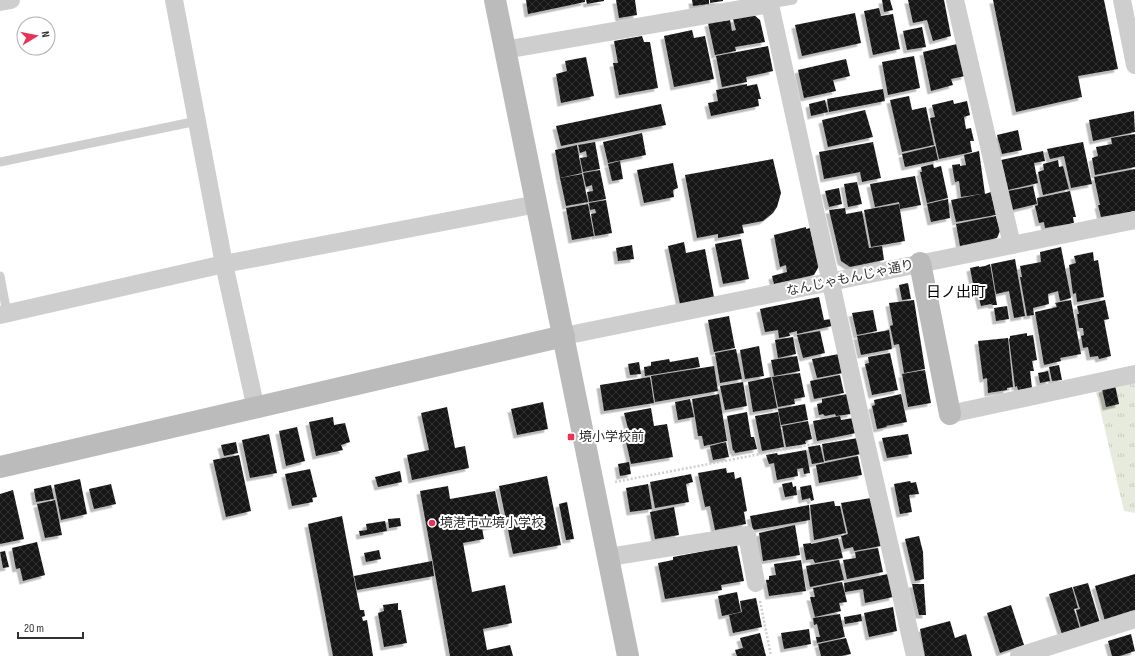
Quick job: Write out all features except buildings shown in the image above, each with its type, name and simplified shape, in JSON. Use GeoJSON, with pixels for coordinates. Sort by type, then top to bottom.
{"type":"FeatureCollection","features":[{"type":"Feature","properties":{"kind":"street"},"geometry":{"type":"LineString","coordinates":[[0,2],[11,0]]}},
{"type":"Feature","properties":{"kind":"street"},"geometry":{"type":"LineString","coordinates":[[174,0],[224,264],[256,409]]}},
{"type":"Feature","properties":{"kind":"street"},"geometry":{"type":"LineString","coordinates":[[495,0],[628,656]]}},
{"type":"Feature","properties":{"kind":"street"},"geometry":{"type":"LineString","coordinates":[[955,0],[1012,245]]}},
{"type":"Feature","properties":{"kind":"street"},"geometry":{"type":"LineString","coordinates":[[1122,0],[1135,65]]}},
{"type":"Feature","properties":{"kind":"street"},"geometry":{"type":"LineString","coordinates":[[505,50],[769,2],[864,434],[916,656]]}},
{"type":"Feature","properties":{"kind":"street"},"geometry":{"type":"LineString","coordinates":[[3,314],[224,264],[537,204]]}},
{"type":"Feature","properties":{"kind":"street","name":"なんじゃもんじゃ通り"},"geometry":{"type":"LineString","coordinates":[[564,336],[831,283],[920,263],[1135,220]]}},
{"type":"Feature","properties":{"kind":"street"},"geometry":{"type":"LineString","coordinates":[[920,263],[950,414],[1135,374]]}},
{"type":"Feature","properties":{"kind":"street"},"geometry":{"type":"LineString","coordinates":[[0,467],[256,409],[564,336]]}},
{"type":"Feature","properties":{"kind":"street"},"geometry":{"type":"LineString","coordinates":[[609,557],[747,536],[756,583]]}},
{"type":"Feature","properties":{"kind":"street"},"geometry":{"type":"LineString","coordinates":[[1019,656],[1135,619]]}},
{"type":"Feature","properties":{"kind":"lane"},"geometry":{"type":"LineString","coordinates":[[769,2],[793,0]]}},
{"type":"Feature","properties":{"kind":"lane"},"geometry":{"type":"LineString","coordinates":[[0,162],[197,121]]}},
{"type":"Feature","properties":{"kind":"lane"},"geometry":{"type":"LineString","coordinates":[[0,276],[3,314]]}},
{"type":"Feature","properties":{"kind":"path"},"geometry":{"type":"LineString","coordinates":[[613,482],[864,434]]}},
{"type":"Feature","properties":{"kind":"path"},"geometry":{"type":"LineString","coordinates":[[756,583],[771,656]]}},
{"type":"Feature","properties":{"kind":"green space"},"geometry":{"type":"Polygon","coordinates":[[[1135,378],[1135,513],[1124,511],[1095,387],[1135,378]]]}},
{"type":"Feature","properties":{"kind":"place","name":"境小学校前"},"geometry":{"type":"Point","coordinates":[571,437]}},
{"type":"Feature","properties":{"kind":"place","name":"境港市立境小学校"},"geometry":{"type":"Point","coordinates":[432,523]}},
{"type":"Feature","properties":{"kind":"district","name":"日ノ出町"},"geometry":{"type":"Point","coordinates":[956,292]}}]}
